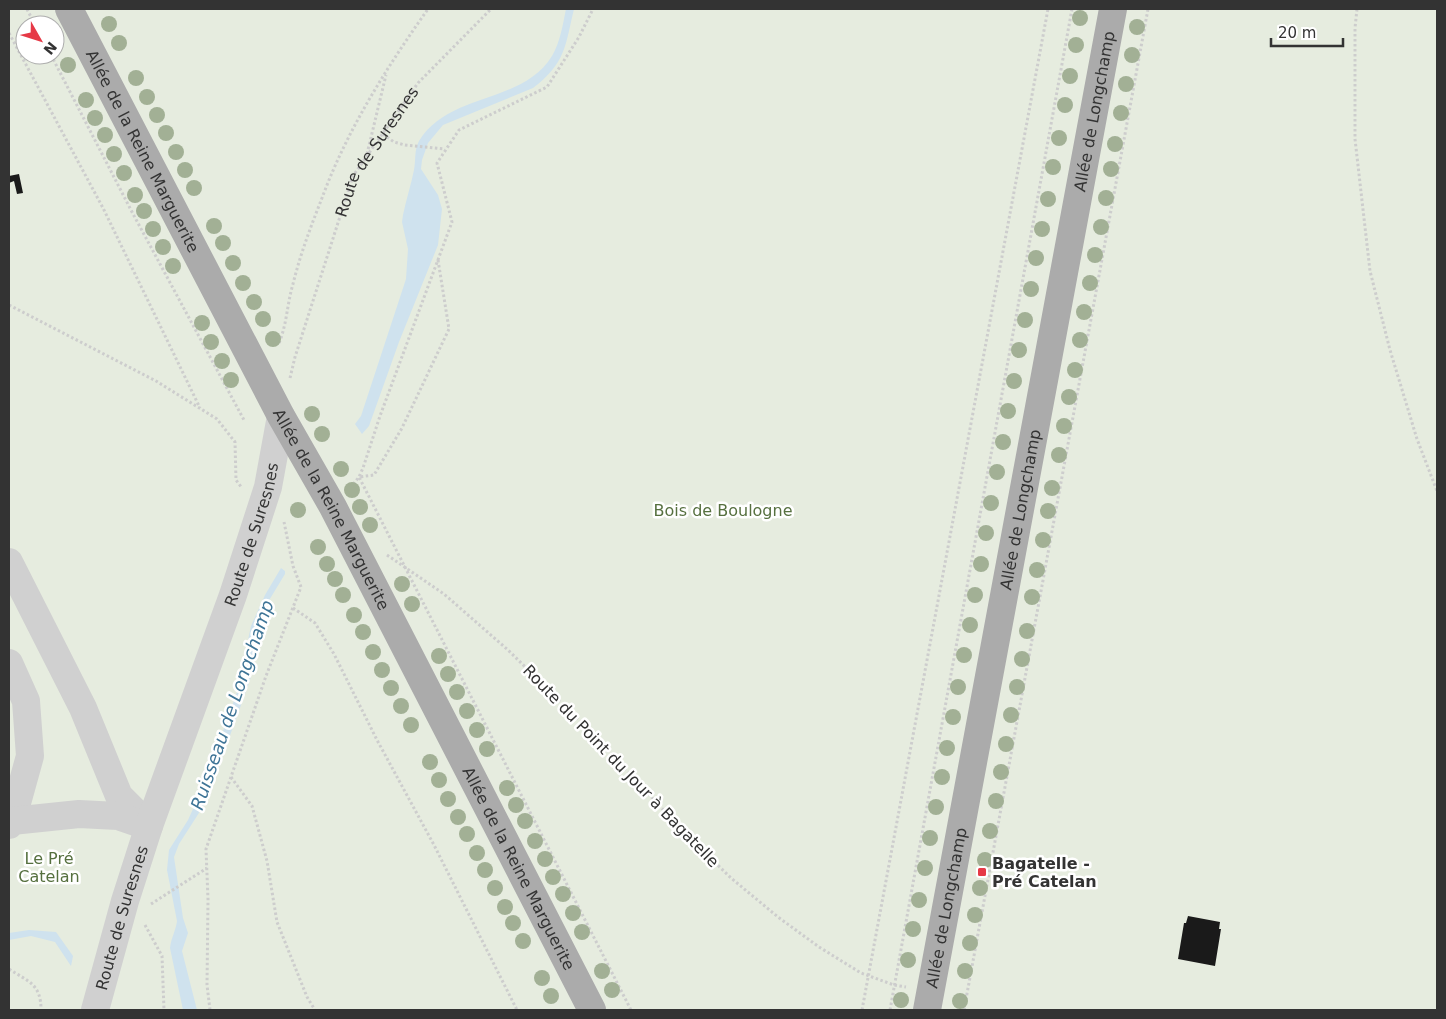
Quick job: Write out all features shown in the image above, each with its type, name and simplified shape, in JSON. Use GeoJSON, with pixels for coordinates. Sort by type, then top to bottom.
{"type":"FeatureCollection","features":[{"type":"Feature","properties":{"kind":"main road","name":"Allée de la Reine Marguerite"},"geometry":{"type":"LineString","coordinates":[[69,9],[282,416],[333,507],[592,1010]]}},
{"type":"Feature","properties":{"kind":"main road","name":"Allée de Longchamp"},"geometry":{"type":"LineString","coordinates":[[928,1010],[1112,9]]}},
{"type":"Feature","properties":{"kind":"street","name":"Route de Suresnes"},"geometry":{"type":"LineString","coordinates":[[95,1010],[125,901],[149,826],[233,596],[264,499],[282,416]]}},
{"type":"Feature","properties":{"kind":"street"},"geometry":{"type":"LineString","coordinates":[[9,562],[83,708],[119,796],[149,826]]}},
{"type":"Feature","properties":{"kind":"street"},"geometry":{"type":"LineString","coordinates":[[9,663],[26,701],[30,756],[10,822],[80,814],[118,816],[149,826]]}},
{"type":"Feature","properties":{"kind":"path"},"geometry":{"type":"LineString","coordinates":[[279,343],[284,332],[292,284],[322,197],[347,138],[387,71],[428,9]]}},
{"type":"Feature","properties":{"kind":"path","name":"Route de Suresnes"},"geometry":{"type":"LineString","coordinates":[[282,416],[295,357],[353,176],[418,83],[491,9]]}},
{"type":"Feature","properties":{"kind":"path"},"geometry":{"type":"LineString","coordinates":[[333,507],[359,477],[452,222],[437,163],[459,130],[547,87],[579,37],[594,9]]}},
{"type":"Feature","properties":{"kind":"path"},"geometry":{"type":"LineString","coordinates":[[862,1010],[1048,9]]}},
{"type":"Feature","properties":{"kind":"path"},"geometry":{"type":"LineString","coordinates":[[890,1010],[1072,9]]}},
{"type":"Feature","properties":{"kind":"path"},"geometry":{"type":"LineString","coordinates":[[964,1010],[1148,9]]}},
{"type":"Feature","properties":{"kind":"path"},"geometry":{"type":"LineString","coordinates":[[1357,9],[1355,28],[1355,139],[1370,271],[1417,439],[1437,491]]}},
{"type":"Feature","properties":{"kind":"path"},"geometry":{"type":"LineString","coordinates":[[9,33],[104,208],[200,408]]}},
{"type":"Feature","properties":{"kind":"path"},"geometry":{"type":"LineString","coordinates":[[55,65],[244,420]]}},
{"type":"Feature","properties":{"kind":"path"},"geometry":{"type":"LineString","coordinates":[[366,157],[387,71]]}},
{"type":"Feature","properties":{"kind":"path"},"geometry":{"type":"LineString","coordinates":[[383,134],[394,142],[405,145],[446,149]]}},
{"type":"Feature","properties":{"kind":"path"},"geometry":{"type":"LineString","coordinates":[[359,477],[374,475],[402,428],[449,329],[438,260]]}},
{"type":"Feature","properties":{"kind":"path"},"geometry":{"type":"LineString","coordinates":[[9,305],[156,381],[217,419],[235,442],[236,480],[264,499],[277,494],[293,566],[301,587],[266,676],[206,849],[208,899],[207,985],[210,1010]]}},
{"type":"Feature","properties":{"kind":"path"},"geometry":{"type":"LineString","coordinates":[[359,477],[631,1010]]}},
{"type":"Feature","properties":{"kind":"path","name":"Route du Point du Jour à Bagatelle"},"geometry":{"type":"LineString","coordinates":[[351,544],[385,554],[444,594],[508,650],[584,725],[684,832],[732,878],[778,917],[812,942],[861,973],[908,988]]}},
{"type":"Feature","properties":{"kind":"path"},"geometry":{"type":"LineString","coordinates":[[293,608],[315,623],[334,654],[377,740],[434,845],[516,1010]]}},
{"type":"Feature","properties":{"kind":"path"},"geometry":{"type":"LineString","coordinates":[[231,777],[252,806],[267,861],[277,922],[307,997],[315,1010]]}},
{"type":"Feature","properties":{"kind":"path"},"geometry":{"type":"LineString","coordinates":[[164,895],[207,868]]}},
{"type":"Feature","properties":{"kind":"path"},"geometry":{"type":"LineString","coordinates":[[143,921],[162,956],[164,1010]]}},
{"type":"Feature","properties":{"kind":"path"},"geometry":{"type":"LineString","coordinates":[[9,969],[33,985],[41,996],[42,1010]]}},
{"type":"Feature","properties":{"kind":"path"},"geometry":{"type":"LineString","coordinates":[[960,995],[966,995]]}},
{"type":"Feature","properties":{"kind":"green space","name":"Bois de Boulogne"},"geometry":{"type":"Polygon","coordinates":[[[9,9],[1437,9],[1437,1010],[9,1010],[9,9]]]}},
{"type":"Feature","properties":{"kind":"water"},"geometry":{"type":"Polygon","coordinates":[[[566,9],[574,9],[566,44],[558,62],[544,79],[533,88],[443,125],[428,143],[421,169],[438,195],[442,209],[438,245],[399,342],[369,426],[362,434],[355,424],[361,416],[406,279],[408,249],[402,222],[419,141],[432,125],[448,114],[523,83],[539,71],[555,51],[566,9]]]}},
{"type":"Feature","properties":{"kind":"water"},"geometry":{"type":"Polygon","coordinates":[[[281,568],[285,571],[285,574],[265,607],[250,680],[206,802],[179,844],[174,857],[183,918],[188,933],[182,951],[197,1010],[183,1010],[170,948],[177,921],[167,870],[169,850],[188,820],[203,787],[237,692],[251,626],[265,595],[281,568]]]}},
{"type":"Feature","properties":{"kind":"water"},"geometry":{"type":"Polygon","coordinates":[[[29,930],[56,932],[73,956],[71,966],[55,942],[31,936],[9,940],[9,933],[29,930]]]}},
{"type":"Feature","properties":{"kind":"building"},"geometry":{"type":"Polygon","coordinates":[[[19,174],[23,193],[17,194],[14,181],[9,183],[9,176],[19,174]]]}},
{"type":"Feature","properties":{"kind":"building"},"geometry":{"type":"Polygon","coordinates":[[[1188,916],[1220,922],[1219,929],[1221,929],[1215,966],[1178,959],[1184,923],[1186,923],[1188,916]]]}},
{"type":"Feature","properties":{"kind":"place","name":"Bagatelle - Pré Catelan"},"geometry":{"type":"Point","coordinates":[982,872]}},
{"type":"Feature","properties":{"kind":"water label","name":"Ruisseau de Longchamp"},"geometry":{"type":"Point","coordinates":[232,705]}},
{"type":"Feature","properties":{"kind":"park label","name":"Le Pré Catelan"},"geometry":{"type":"Point","coordinates":[49,867]}}]}
